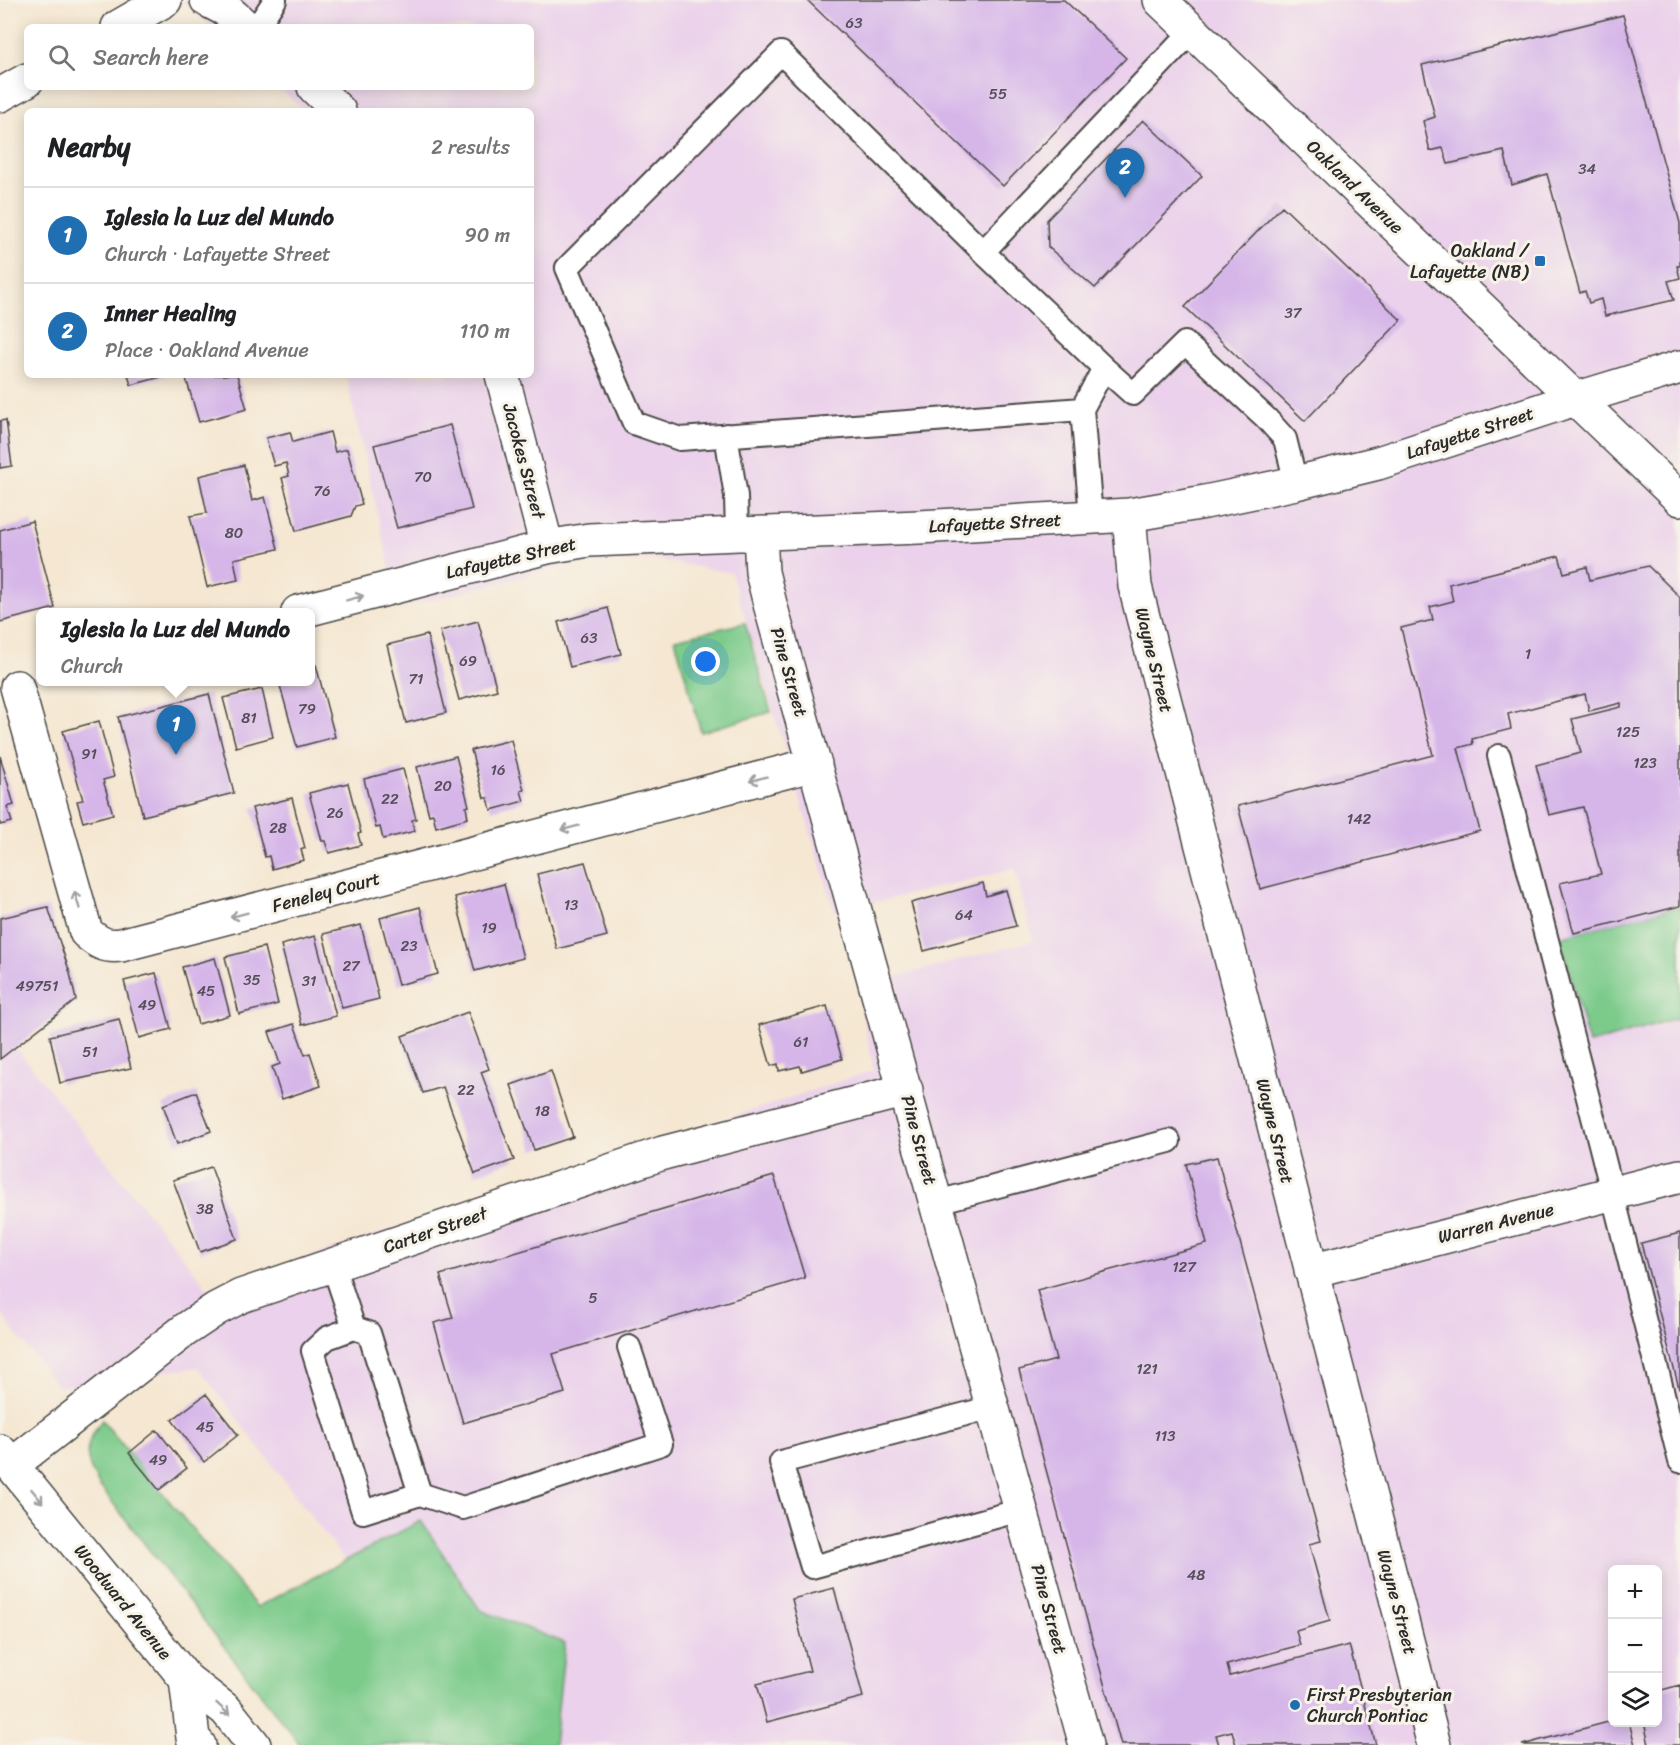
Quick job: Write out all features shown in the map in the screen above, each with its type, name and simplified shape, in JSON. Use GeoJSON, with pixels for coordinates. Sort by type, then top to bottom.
{"type":"FeatureCollection","features":[{"type":"Feature","properties":{"kind":"main road"},"geometry":{"type":"LineString","coordinates":[[123,24],[165,0]]}},
{"type":"Feature","properties":{"kind":"main road"},"geometry":{"type":"LineString","coordinates":[[207,0],[228,11],[243,24]]}},
{"type":"Feature","properties":{"kind":"main road","name":"Oakland Avenue"},"geometry":{"type":"LineString","coordinates":[[1160,0],[1680,499]]}},
{"type":"Feature","properties":{"kind":"main road"},"geometry":{"type":"LineString","coordinates":[[0,95],[24,82]]}},
{"type":"Feature","properties":{"kind":"main road"},"geometry":{"type":"LineString","coordinates":[[317,90],[336,108]]}},
{"type":"Feature","properties":{"kind":"main road","name":"Lafayette Street"},"geometry":{"type":"LineString","coordinates":[[313,608],[547,547],[589,540],[1129,515],[1206,502],[1378,463],[1680,367]]}},
{"type":"Feature","properties":{"kind":"main road","name":"Jacokes Street"},"geometry":{"type":"LineString","coordinates":[[503,378],[547,547]]}},
{"type":"Feature","properties":{"kind":"main road","name":"Wayne Street"},"geometry":{"type":"LineString","coordinates":[[1129,515],[1135,586],[1434,1745]]}},
{"type":"Feature","properties":{"kind":"main road","name":"Pine Street"},"geometry":{"type":"LineString","coordinates":[[749,534],[762,572],[1086,1745]]}},
{"type":"Feature","properties":{"kind":"main road","name":"Feneley Court"},"geometry":{"type":"LineString","coordinates":[[19,686],[86,932],[96,941],[108,946],[122,945],[815,764]]}},
{"type":"Feature","properties":{"kind":"main road","name":"Carter Street"},"geometry":{"type":"LineString","coordinates":[[6,1458],[185,1330],[241,1296],[663,1153],[906,1090]]}},
{"type":"Feature","properties":{"kind":"main road","name":"Warren Avenue"},"geometry":{"type":"LineString","coordinates":[[1311,1271],[1680,1176]]}},
{"type":"Feature","properties":{"kind":"main road","name":"Woodward Avenue"},"geometry":{"type":"LineString","coordinates":[[6,1458],[186,1679],[226,1710],[254,1745]]}},
{"type":"Feature","properties":{"kind":"main road"},"geometry":{"type":"LineString","coordinates":[[186,1679],[194,1738],[199,1745]]}},
{"type":"Feature","properties":{"kind":"lane"},"geometry":{"type":"LineString","coordinates":[[259,24],[275,0]]}},
{"type":"Feature","properties":{"kind":"lane"},"geometry":{"type":"LineString","coordinates":[[983,252],[1192,31]]}},
{"type":"Feature","properties":{"kind":"lane"},"geometry":{"type":"LineString","coordinates":[[1082,409],[680,439],[634,423],[567,268],[781,53],[983,252],[1134,394],[1185,343],[1286,439],[1296,483]]}},
{"type":"Feature","properties":{"kind":"lane"},"geometry":{"type":"LineString","coordinates":[[1091,517],[1082,409],[1104,368]]}},
{"type":"Feature","properties":{"kind":"lane"},"geometry":{"type":"LineString","coordinates":[[726,435],[736,496],[749,534]]}},
{"type":"Feature","properties":{"kind":"lane"},"geometry":{"type":"LineString","coordinates":[[1499,756],[1680,1461]]}},
{"type":"Feature","properties":{"kind":"lane"},"geometry":{"type":"LineString","coordinates":[[937,1202],[1170,1141]]}},
{"type":"Feature","properties":{"kind":"lane"},"geometry":{"type":"LineString","coordinates":[[333,1264],[354,1329]]}},
{"type":"Feature","properties":{"kind":"lane"},"geometry":{"type":"LineString","coordinates":[[420,1494],[369,1333],[354,1329],[327,1338],[313,1351],[363,1512],[420,1494],[463,1508],[661,1444],[629,1347]]}},
{"type":"Feature","properties":{"kind":"lane"},"geometry":{"type":"LineString","coordinates":[[993,1407],[781,1462],[812,1567],[1021,1510]]}},
{"type":"Feature","properties":{"kind":"shaded area"},"geometry":{"type":"Polygon","coordinates":[[[182,0],[1663,0],[1664,4],[1680,0],[1680,1745],[554,1745],[565,1643],[480,1610],[421,1521],[345,1561],[198,1367],[58,1387],[0,1313],[0,918],[48,907],[76,1000],[16,1048],[209,1290],[874,1070],[857,987],[1033,941],[1015,869],[835,912],[731,573],[653,559],[570,565],[399,608],[347,378],[534,378],[534,108],[302,108],[281,90],[534,90],[534,24],[209,24],[182,0]]]}},
{"type":"Feature","properties":{"kind":"green space"},"geometry":{"type":"Polygon","coordinates":[[[745,623],[771,712],[701,732],[675,639],[745,623]]]}},
{"type":"Feature","properties":{"kind":"green space"},"geometry":{"type":"Polygon","coordinates":[[[1680,906],[1680,1017],[1589,1044],[1560,937],[1680,906]]]}},
{"type":"Feature","properties":{"kind":"green space"},"geometry":{"type":"Polygon","coordinates":[[[102,1420],[257,1607],[421,1521],[480,1610],[565,1643],[554,1745],[300,1745],[99,1485],[90,1467],[87,1452],[91,1437],[102,1420]]]}},
{"type":"Feature","properties":{"kind":"building"},"geometry":{"type":"Polygon","coordinates":[[[807,0],[1064,0],[1126,58],[1003,186],[807,0]]]}},
{"type":"Feature","properties":{"kind":"building"},"geometry":{"type":"Polygon","coordinates":[[[1623,15],[1680,223],[1680,266],[1677,266],[1680,278],[1668,281],[1674,300],[1605,316],[1601,299],[1589,303],[1585,291],[1580,293],[1547,174],[1512,185],[1504,151],[1448,164],[1443,148],[1430,151],[1423,121],[1435,117],[1422,65],[1623,15]]]}},
{"type":"Feature","properties":{"kind":"building"},"geometry":{"type":"Polygon","coordinates":[[[1143,120],[1202,176],[1095,288],[1048,247],[1047,220],[1143,120]]]}},
{"type":"Feature","properties":{"kind":"building"},"geometry":{"type":"Polygon","coordinates":[[[1282,206],[1401,320],[1305,421],[1185,307],[1282,206]]]}},
{"type":"Feature","properties":{"kind":"building"},"geometry":{"type":"Polygon","coordinates":[[[129,378],[157,378],[131,385],[129,378]]]}},
{"type":"Feature","properties":{"kind":"building"},"geometry":{"type":"Polygon","coordinates":[[[186,378],[238,378],[247,409],[199,422],[186,378]]]}},
{"type":"Feature","properties":{"kind":"building"},"geometry":{"type":"Polygon","coordinates":[[[6,420],[12,466],[0,468],[0,421],[6,420]]]}},
{"type":"Feature","properties":{"kind":"building"},"geometry":{"type":"Polygon","coordinates":[[[450,425],[472,509],[397,528],[374,445],[450,425]]]}},
{"type":"Feature","properties":{"kind":"building"},"geometry":{"type":"Polygon","coordinates":[[[290,432],[293,442],[330,432],[335,452],[347,449],[362,504],[355,506],[351,516],[296,531],[282,478],[289,476],[286,463],[274,466],[266,438],[290,432]]]}},
{"type":"Feature","properties":{"kind":"building"},"geometry":{"type":"Polygon","coordinates":[[[244,465],[252,501],[265,497],[278,549],[234,559],[238,580],[207,587],[190,516],[207,513],[199,476],[244,465]]]}},
{"type":"Feature","properties":{"kind":"building"},"geometry":{"type":"Polygon","coordinates":[[[32,521],[55,608],[36,608],[36,613],[0,622],[0,530],[32,521]]]}},
{"type":"Feature","properties":{"kind":"building"},"geometry":{"type":"Polygon","coordinates":[[[1559,556],[1564,573],[1587,567],[1590,580],[1648,566],[1680,597],[1680,906],[1574,933],[1560,883],[1601,874],[1583,807],[1549,815],[1536,765],[1581,753],[1572,719],[1621,707],[1621,703],[1589,711],[1585,694],[1508,714],[1511,729],[1472,739],[1473,744],[1458,748],[1480,831],[1260,889],[1238,806],[1433,755],[1401,628],[1433,620],[1430,607],[1453,601],[1449,584],[1559,556]]]}},
{"type":"Feature","properties":{"kind":"building"},"geometry":{"type":"Polygon","coordinates":[[[608,608],[621,654],[570,667],[558,622],[608,608]]]}},
{"type":"Feature","properties":{"kind":"building"},"geometry":{"type":"Polygon","coordinates":[[[478,621],[497,690],[459,700],[440,631],[478,621]]]}},
{"type":"Feature","properties":{"kind":"building"},"geometry":{"type":"Polygon","coordinates":[[[427,635],[446,713],[406,723],[387,645],[427,635]]]}},
{"type":"Feature","properties":{"kind":"building"},"geometry":{"type":"Polygon","coordinates":[[[315,665],[335,737],[297,747],[280,686],[315,686],[315,665]]]}},
{"type":"Feature","properties":{"kind":"building"},"geometry":{"type":"Polygon","coordinates":[[[262,689],[273,737],[236,747],[223,698],[262,689]]]}},
{"type":"Feature","properties":{"kind":"building"},"geometry":{"type":"Polygon","coordinates":[[[209,694],[234,793],[143,816],[118,717],[209,694]]]}},
{"type":"Feature","properties":{"kind":"building"},"geometry":{"type":"Polygon","coordinates":[[[99,721],[114,777],[103,780],[113,814],[83,822],[77,801],[83,800],[63,731],[99,721]]]}},
{"type":"Feature","properties":{"kind":"building"},"geometry":{"type":"Polygon","coordinates":[[[511,740],[524,790],[521,791],[524,801],[491,810],[488,798],[484,798],[471,750],[511,740]]]}},
{"type":"Feature","properties":{"kind":"building"},"geometry":{"type":"Polygon","coordinates":[[[0,756],[14,805],[7,807],[12,822],[0,825],[0,756]]]}},
{"type":"Feature","properties":{"kind":"building"},"geometry":{"type":"Polygon","coordinates":[[[456,756],[469,806],[466,807],[468,818],[436,827],[433,814],[429,815],[417,767],[456,756]]]}},
{"type":"Feature","properties":{"kind":"building"},"geometry":{"type":"Polygon","coordinates":[[[403,769],[416,819],[412,820],[415,831],[383,839],[380,827],[376,828],[364,779],[403,769]]]}},
{"type":"Feature","properties":{"kind":"building"},"geometry":{"type":"Polygon","coordinates":[[[348,783],[361,833],[358,834],[361,845],[329,853],[325,841],[322,841],[309,793],[348,783]]]}},
{"type":"Feature","properties":{"kind":"building"},"geometry":{"type":"Polygon","coordinates":[[[292,798],[305,848],[301,850],[304,860],[272,869],[269,856],[265,857],[252,808],[292,798]]]}},
{"type":"Feature","properties":{"kind":"building"},"geometry":{"type":"Polygon","coordinates":[[[585,862],[607,936],[557,949],[537,874],[585,862]]]}},
{"type":"Feature","properties":{"kind":"building"},"geometry":{"type":"Polygon","coordinates":[[[983,883],[986,896],[1006,890],[1016,926],[924,951],[911,903],[983,883]]]}},
{"type":"Feature","properties":{"kind":"building"},"geometry":{"type":"Polygon","coordinates":[[[504,884],[523,958],[475,971],[455,897],[504,884]]]}},
{"type":"Feature","properties":{"kind":"building"},"geometry":{"type":"Polygon","coordinates":[[[48,907],[70,973],[76,1000],[0,1059],[0,918],[48,907]]]}},
{"type":"Feature","properties":{"kind":"building"},"geometry":{"type":"Polygon","coordinates":[[[420,907],[438,974],[398,985],[380,918],[420,907]]]}},
{"type":"Feature","properties":{"kind":"building"},"geometry":{"type":"Polygon","coordinates":[[[361,925],[379,999],[342,1008],[323,934],[361,925]]]}},
{"type":"Feature","properties":{"kind":"building"},"geometry":{"type":"Polygon","coordinates":[[[315,936],[336,1016],[302,1025],[281,945],[315,936]]]}},
{"type":"Feature","properties":{"kind":"building"},"geometry":{"type":"Polygon","coordinates":[[[264,947],[278,1004],[239,1014],[225,957],[264,947]]]}},
{"type":"Feature","properties":{"kind":"building"},"geometry":{"type":"Polygon","coordinates":[[[215,958],[230,1015],[198,1024],[182,967],[215,958]]]}},
{"type":"Feature","properties":{"kind":"building"},"geometry":{"type":"Polygon","coordinates":[[[156,973],[171,1029],[139,1038],[124,981],[156,973]]]}},
{"type":"Feature","properties":{"kind":"building"},"geometry":{"type":"Polygon","coordinates":[[[827,1006],[842,1059],[802,1071],[800,1066],[779,1071],[778,1064],[771,1066],[759,1025],[827,1006]]]}},
{"type":"Feature","properties":{"kind":"building"},"geometry":{"type":"Polygon","coordinates":[[[468,1012],[489,1069],[481,1072],[514,1160],[475,1174],[443,1087],[423,1093],[402,1036],[468,1012]]]}},
{"type":"Feature","properties":{"kind":"building"},"geometry":{"type":"Polygon","coordinates":[[[119,1019],[131,1068],[60,1083],[50,1036],[119,1019]]]}},
{"type":"Feature","properties":{"kind":"building"},"geometry":{"type":"Polygon","coordinates":[[[294,1024],[305,1055],[310,1053],[321,1086],[282,1099],[272,1067],[280,1064],[269,1032],[294,1024]]]}},
{"type":"Feature","properties":{"kind":"building"},"geometry":{"type":"Polygon","coordinates":[[[551,1071],[573,1137],[534,1150],[511,1085],[551,1071]]]}},
{"type":"Feature","properties":{"kind":"building"},"geometry":{"type":"Polygon","coordinates":[[[196,1092],[211,1131],[177,1144],[163,1105],[196,1092]]]}},
{"type":"Feature","properties":{"kind":"building"},"geometry":{"type":"Polygon","coordinates":[[[1217,1157],[1321,1541],[1309,1544],[1330,1621],[1296,1631],[1300,1645],[1227,1665],[1230,1676],[1349,1645],[1376,1745],[1236,1745],[1232,1731],[1216,1735],[1219,1745],[1121,1745],[1019,1370],[1056,1360],[1037,1290],[1207,1244],[1186,1164],[1217,1157]]]}},
{"type":"Feature","properties":{"kind":"building"},"geometry":{"type":"Polygon","coordinates":[[[211,1167],[237,1239],[200,1252],[173,1180],[211,1167]]]}},
{"type":"Feature","properties":{"kind":"building"},"geometry":{"type":"Polygon","coordinates":[[[774,1176],[805,1278],[553,1354],[565,1393],[463,1423],[434,1323],[453,1318],[440,1275],[774,1176]]]}},
{"type":"Feature","properties":{"kind":"building"},"geometry":{"type":"Polygon","coordinates":[[[1680,1233],[1680,1388],[1679,1388],[1641,1243],[1680,1233]]]}},
{"type":"Feature","properties":{"kind":"building"},"geometry":{"type":"Polygon","coordinates":[[[206,1394],[238,1435],[204,1462],[172,1420],[206,1394]]]}},
{"type":"Feature","properties":{"kind":"building"},"geometry":{"type":"Polygon","coordinates":[[[157,1430],[187,1468],[159,1490],[129,1453],[157,1430]]]}},
{"type":"Feature","properties":{"kind":"building"},"geometry":{"type":"Polygon","coordinates":[[[834,1588],[863,1697],[767,1722],[757,1684],[810,1671],[792,1599],[834,1588]]]}},
{"type":"Feature","properties":{"kind":"building"},"geometry":{"type":"Polygon","coordinates":[[[1680,1685],[1680,1745],[1649,1745],[1645,1727],[1662,1727],[1662,1690],[1680,1685]]]}},
{"type":"Feature","properties":{"kind":"building"},"geometry":{"type":"Polygon","coordinates":[[[1608,1722],[1608,1727],[1630,1727],[1635,1745],[1522,1745],[1608,1722]]]}},
{"type":"Feature","properties":{"kind":"place","name":"Inner Healing"},"geometry":{"type":"Point","coordinates":[1125,198]}},
{"type":"Feature","properties":{"kind":"place","name":"Oakland / Lafayette (NB)"},"geometry":{"type":"Point","coordinates":[1540,261]}},
{"type":"Feature","properties":{"kind":"place","name":"Iglesia la Luz del Mundo"},"geometry":{"type":"Point","coordinates":[176,755]}},
{"type":"Feature","properties":{"kind":"place","name":"First Presbyterian Church Pontiac"},"geometry":{"type":"Point","coordinates":[1295,1705]}}]}
